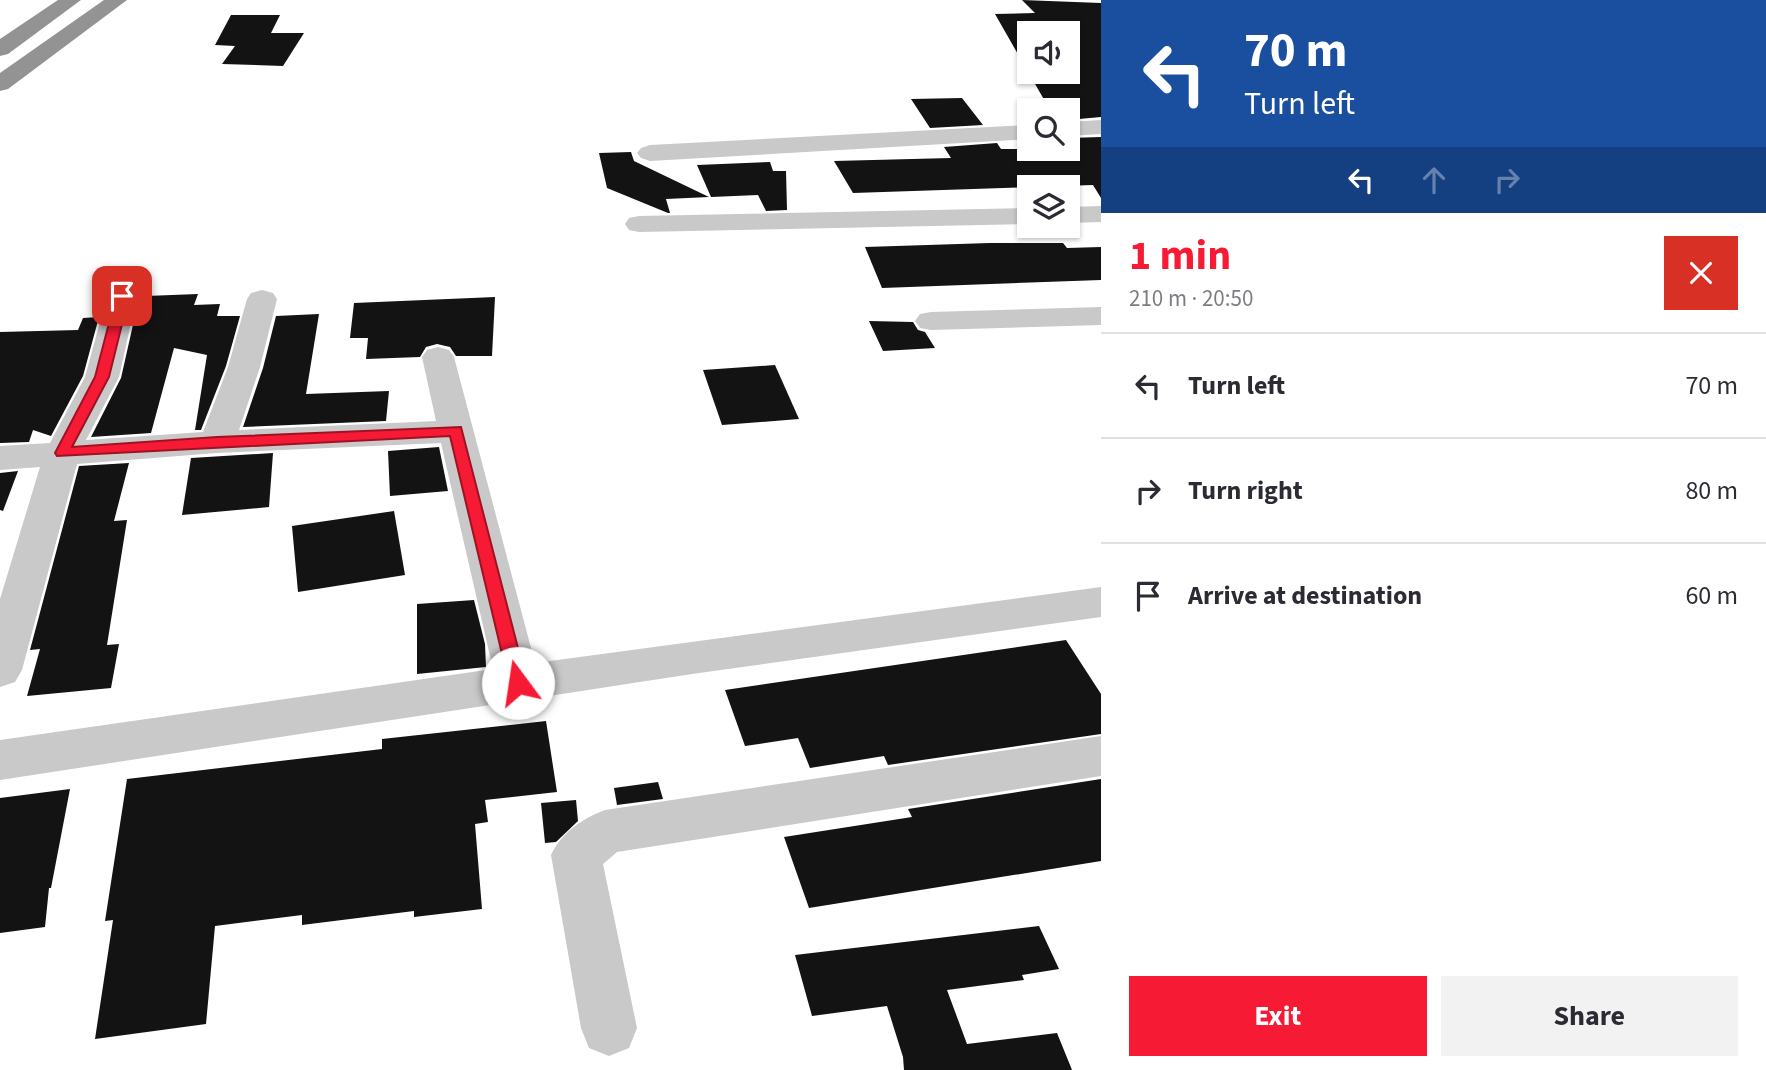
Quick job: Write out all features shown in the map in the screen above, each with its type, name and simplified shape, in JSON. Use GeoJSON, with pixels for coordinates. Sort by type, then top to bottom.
{"type":"FeatureCollection","features":[{"type":"Feature","properties":{"kind":"highway"},"geometry":{"type":"LineString","coordinates":[[9,18],[36,0]]}},
{"type":"Feature","properties":{"kind":"highway"},"geometry":{"type":"LineString","coordinates":[[0,49],[71,0]]}},
{"type":"Feature","properties":{"kind":"highway"},"geometry":{"type":"LineString","coordinates":[[0,84],[117,0]]}},
{"type":"Feature","properties":{"kind":"street"},"geometry":{"type":"LineString","coordinates":[[1080,129],[1101,127]]}},
{"type":"Feature","properties":{"kind":"street"},"geometry":{"type":"LineString","coordinates":[[650,153],[1017,133]]}},
{"type":"Feature","properties":{"kind":"street"},"geometry":{"type":"LineString","coordinates":[[1080,215],[1101,214]]}},
{"type":"Feature","properties":{"kind":"street"},"geometry":{"type":"LineString","coordinates":[[639,225],[1017,216]]}},
{"type":"Feature","properties":{"kind":"street"},"geometry":{"type":"LineString","coordinates":[[0,670],[62,453],[102,377],[122,296]]}},
{"type":"Feature","properties":{"kind":"street"},"geometry":{"type":"LineString","coordinates":[[217,442],[244,366],[262,299]]}},
{"type":"Feature","properties":{"kind":"street"},"geometry":{"type":"LineString","coordinates":[[931,321],[1101,316]]}},
{"type":"Feature","properties":{"kind":"street"},"geometry":{"type":"LineString","coordinates":[[438,357],[518,683]]}},
{"type":"Feature","properties":{"kind":"street"},"geometry":{"type":"LineString","coordinates":[[0,458],[217,442],[456,431]]}},
{"type":"Feature","properties":{"kind":"street"},"geometry":{"type":"LineString","coordinates":[[0,760],[518,683],[1101,602]]}},
{"type":"Feature","properties":{"kind":"street"},"geometry":{"type":"LineString","coordinates":[[609,1028],[576,855],[604,832],[1101,756]]}},
{"type":"Feature","properties":{"kind":"building"},"geometry":{"type":"Polygon","coordinates":[[[1022,0],[1101,3],[1101,117],[1080,119],[1080,98],[1043,98],[1035,84],[1080,84],[1080,21],[1017,21],[1017,52],[995,14],[1035,13],[1022,0]]]}},
{"type":"Feature","properties":{"kind":"building"},"geometry":{"type":"Polygon","coordinates":[[[231,15],[280,15],[271,33],[304,33],[283,66],[222,64],[235,46],[215,45],[231,15]]]}},
{"type":"Feature","properties":{"kind":"building"},"geometry":{"type":"Polygon","coordinates":[[[962,98],[983,125],[930,128],[911,99],[962,98]]]}},
{"type":"Feature","properties":{"kind":"building"},"geometry":{"type":"Polygon","coordinates":[[[1101,137],[1101,198],[1093,185],[1080,185],[1080,175],[1017,175],[1017,188],[853,193],[834,161],[951,158],[944,147],[997,143],[1001,149],[1017,149],[1017,161],[1080,161],[1080,138],[1101,137]]]}},
{"type":"Feature","properties":{"kind":"building"},"geometry":{"type":"Polygon","coordinates":[[[631,152],[634,161],[709,197],[666,199],[668,213],[607,188],[599,153],[631,152]]]}},
{"type":"Feature","properties":{"kind":"building"},"geometry":{"type":"Polygon","coordinates":[[[770,162],[773,171],[786,171],[787,210],[766,211],[758,195],[711,197],[697,165],[770,162]]]}},
{"type":"Feature","properties":{"kind":"building"},"geometry":{"type":"Polygon","coordinates":[[[1063,243],[1067,248],[1101,247],[1101,280],[882,288],[865,247],[1063,243]]]}},
{"type":"Feature","properties":{"kind":"building"},"geometry":{"type":"Polygon","coordinates":[[[198,294],[194,305],[220,304],[217,316],[240,316],[226,366],[201,430],[195,430],[207,355],[174,348],[151,433],[91,437],[121,378],[137,307],[142,307],[146,296],[198,294]]]}},
{"type":"Feature","properties":{"kind":"building"},"geometry":{"type":"Polygon","coordinates":[[[495,297],[492,356],[456,356],[450,347],[437,344],[426,347],[420,357],[366,359],[368,338],[350,338],[354,303],[495,297]]]}},
{"type":"Feature","properties":{"kind":"building"},"geometry":{"type":"Polygon","coordinates":[[[319,314],[306,394],[389,391],[386,421],[243,427],[263,368],[276,316],[319,314]]]}},
{"type":"Feature","properties":{"kind":"building"},"geometry":{"type":"Polygon","coordinates":[[[99,317],[83,376],[51,436],[33,430],[29,442],[0,443],[0,332],[78,330],[83,318],[99,317]]]}},
{"type":"Feature","properties":{"kind":"building"},"geometry":{"type":"Polygon","coordinates":[[[869,321],[913,322],[918,330],[925,332],[935,348],[883,351],[869,321]]]}},
{"type":"Feature","properties":{"kind":"building"},"geometry":{"type":"Polygon","coordinates":[[[775,365],[799,419],[722,425],[703,370],[775,365]]]}},
{"type":"Feature","properties":{"kind":"building"},"geometry":{"type":"Polygon","coordinates":[[[439,447],[448,491],[390,496],[388,451],[439,447]]]}},
{"type":"Feature","properties":{"kind":"building"},"geometry":{"type":"Polygon","coordinates":[[[273,453],[269,507],[182,515],[191,458],[273,453]]]}},
{"type":"Feature","properties":{"kind":"building"},"geometry":{"type":"Polygon","coordinates":[[[129,463],[114,521],[127,520],[107,645],[119,644],[111,688],[27,696],[40,649],[30,650],[79,466],[129,463]]]}},
{"type":"Feature","properties":{"kind":"building"},"geometry":{"type":"Polygon","coordinates":[[[18,471],[3,511],[0,510],[0,473],[18,471]]]}},
{"type":"Feature","properties":{"kind":"building"},"geometry":{"type":"Polygon","coordinates":[[[394,511],[405,575],[298,592],[292,526],[394,511]]]}},
{"type":"Feature","properties":{"kind":"building"},"geometry":{"type":"Polygon","coordinates":[[[474,600],[485,644],[486,667],[417,674],[417,604],[474,600]]]}},
{"type":"Feature","properties":{"kind":"building"},"geometry":{"type":"Polygon","coordinates":[[[1066,640],[1101,694],[1101,734],[888,765],[884,756],[810,768],[798,738],[745,746],[725,690],[1066,640]]]}},
{"type":"Feature","properties":{"kind":"building"},"geometry":{"type":"Polygon","coordinates":[[[546,721],[557,792],[485,800],[488,822],[475,824],[482,909],[414,917],[414,911],[302,925],[302,915],[215,926],[206,1024],[95,1039],[113,920],[105,921],[127,779],[382,749],[382,739],[546,721]]]}},
{"type":"Feature","properties":{"kind":"building"},"geometry":{"type":"Polygon","coordinates":[[[1101,779],[1101,861],[809,908],[784,837],[912,817],[908,809],[1101,779]]]}},
{"type":"Feature","properties":{"kind":"building"},"geometry":{"type":"Polygon","coordinates":[[[658,782],[663,799],[617,805],[614,788],[658,782]]]}},
{"type":"Feature","properties":{"kind":"building"},"geometry":{"type":"Polygon","coordinates":[[[70,789],[49,888],[45,927],[0,933],[0,798],[70,789]]]}},
{"type":"Feature","properties":{"kind":"building"},"geometry":{"type":"Polygon","coordinates":[[[576,800],[578,821],[556,842],[545,843],[541,803],[576,800]]]}},
{"type":"Feature","properties":{"kind":"building"},"geometry":{"type":"Polygon","coordinates":[[[1039,926],[1059,969],[1022,975],[1024,980],[947,990],[967,1044],[1057,1033],[1072,1070],[904,1070],[903,1057],[887,1006],[812,1016],[795,955],[1039,926]]]}},
{"type":"Feature","properties":{"kind":"route"},"geometry":{"type":"LineString","coordinates":[[122,296],[102,377],[62,453],[217,442],[456,431],[518,683]]}}]}
